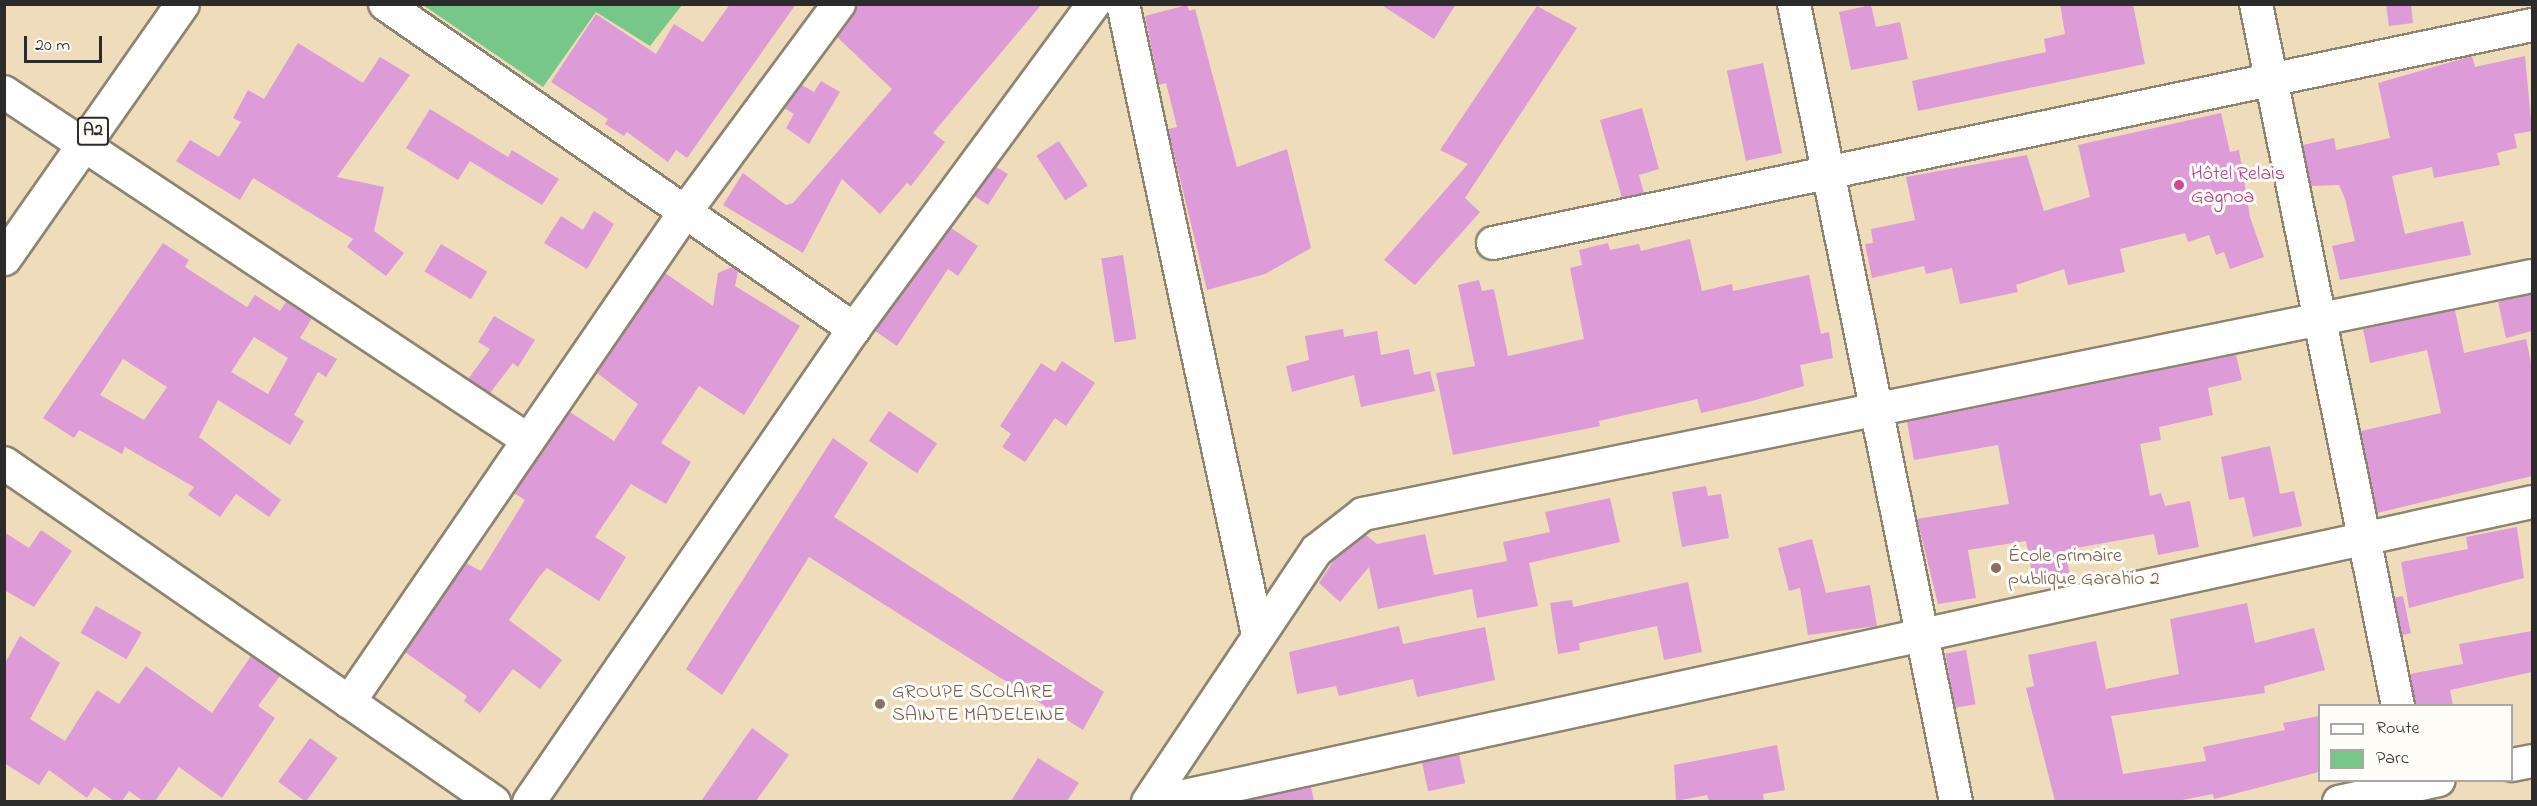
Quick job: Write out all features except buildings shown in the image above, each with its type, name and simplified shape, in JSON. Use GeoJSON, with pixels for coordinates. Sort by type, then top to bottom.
{"type":"FeatureCollection","features":[{"type":"Feature","properties":{"kind":"main road","name":"A2"},"geometry":{"type":"LineString","coordinates":[[4,258],[182,4]]}},
{"type":"Feature","properties":{"kind":"street"},"geometry":{"type":"LineString","coordinates":[[385,4],[854,329]]}},
{"type":"Feature","properties":{"kind":"street"},"geometry":{"type":"LineString","coordinates":[[349,702],[685,212],[839,4]]}},
{"type":"Feature","properties":{"kind":"street"},"geometry":{"type":"LineString","coordinates":[[529,801],[854,329],[1094,4]]}},
{"type":"Feature","properties":{"kind":"street"},"geometry":{"type":"LineString","coordinates":[[1123,4],[1258,635]]}},
{"type":"Feature","properties":{"kind":"street"},"geometry":{"type":"LineString","coordinates":[[1794,4],[1956,801]]}},
{"type":"Feature","properties":{"kind":"street"},"geometry":{"type":"LineString","coordinates":[[2256,4],[2361,536],[2398,704]]}},
{"type":"Feature","properties":{"kind":"street"},"geometry":{"type":"LineString","coordinates":[[1492,243],[2532,25]]}},
{"type":"Feature","properties":{"kind":"street"},"geometry":{"type":"LineString","coordinates":[[4,92],[528,441]]}},
{"type":"Feature","properties":{"kind":"street"},"geometry":{"type":"LineString","coordinates":[[1148,801],[1317,550],[1363,514],[1877,414],[2532,276]]}},
{"type":"Feature","properties":{"kind":"street"},"geometry":{"type":"LineString","coordinates":[[4,463],[494,801]]}},
{"type":"Feature","properties":{"kind":"street"},"geometry":{"type":"LineString","coordinates":[[1156,801],[1922,631],[2361,536],[2532,502]]}},
{"type":"Feature","properties":{"kind":"street"},"geometry":{"type":"LineString","coordinates":[[2513,765],[2532,761]]}},
{"type":"Feature","properties":{"kind":"street"},"geometry":{"type":"LineString","coordinates":[[2339,801],[2422,787]]}},
{"type":"Feature","properties":{"kind":"green space"},"geometry":{"type":"Polygon","coordinates":[[[423,5],[682,5],[650,46],[596,12],[543,87],[423,5]]]}},
{"type":"Feature","properties":{"kind":"place","name":"Hôtel Relais Gagnoa"},"geometry":{"type":"Point","coordinates":[2179,185]}},
{"type":"Feature","properties":{"kind":"place","name":"École primaire publique Garahio 2"},"geometry":{"type":"Point","coordinates":[1996,568]}},
{"type":"Feature","properties":{"kind":"place","name":"GROUPE SCOLAIRE SAINTE MADELEINE"},"geometry":{"type":"Point","coordinates":[880,704]}}]}
